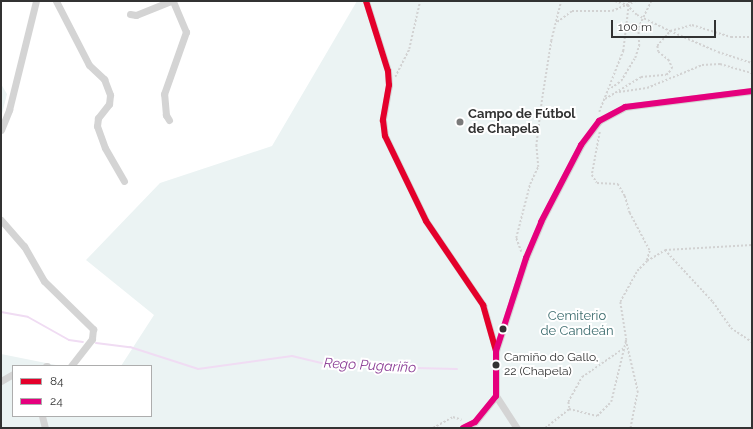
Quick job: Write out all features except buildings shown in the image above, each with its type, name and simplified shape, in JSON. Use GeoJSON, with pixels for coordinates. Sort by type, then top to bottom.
{"type":"FeatureCollection","features":[{"type":"Feature","properties":{"kind":"street"},"geometry":{"type":"LineString","coordinates":[[1,130],[9,110],[36,1]]}},
{"type":"Feature","properties":{"kind":"street"},"geometry":{"type":"LineString","coordinates":[[56,1],[89,65],[104,80],[110,95],[109,104],[98,118],[97,126],[105,148],[124,181]]}},
{"type":"Feature","properties":{"kind":"street"},"geometry":{"type":"LineString","coordinates":[[130,14],[136,16],[171,1],[186,32],[164,94],[166,115],[169,120]]}},
{"type":"Feature","properties":{"kind":"street"},"geometry":{"type":"LineString","coordinates":[[366,1],[386,58],[389,85],[383,120],[385,136],[426,221],[484,305],[496,351],[496,396],[517,428]]}},
{"type":"Feature","properties":{"kind":"street"},"geometry":{"type":"LineString","coordinates":[[496,351],[526,258],[541,222],[581,145],[599,121],[625,107],[752,91]]}},
{"type":"Feature","properties":{"kind":"street"},"geometry":{"type":"LineString","coordinates":[[1,220],[24,246],[44,281],[89,323],[93,329],[92,339],[71,365]]}},
{"type":"Feature","properties":{"kind":"street"},"geometry":{"type":"LineString","coordinates":[[1,381],[12,375]]}},
{"type":"Feature","properties":{"kind":"street"},"geometry":{"type":"LineString","coordinates":[[463,428],[472,423],[496,396]]}},
{"type":"Feature","properties":{"kind":"street"},"geometry":{"type":"LineString","coordinates":[[42,417],[46,428]]}},
{"type":"Feature","properties":{"kind":"path"},"geometry":{"type":"LineString","coordinates":[[389,85],[399,73],[409,49],[420,1]]}},
{"type":"Feature","properties":{"kind":"path"},"geometry":{"type":"LineString","coordinates":[[526,258],[520,251],[516,238],[530,184],[538,167],[536,146],[542,98],[550,41],[557,23],[561,1]]}},
{"type":"Feature","properties":{"kind":"path"},"geometry":{"type":"LineString","coordinates":[[615,1],[627,5],[643,18],[670,31],[718,52],[752,63]]}},
{"type":"Feature","properties":{"kind":"path"},"geometry":{"type":"LineString","coordinates":[[628,1],[623,51],[610,89],[604,100],[599,121],[598,146],[592,167],[592,175],[598,183],[618,184],[625,196],[630,213],[650,251],[646,261]]}},
{"type":"Feature","properties":{"kind":"path"},"geometry":{"type":"LineString","coordinates":[[557,23],[572,11],[603,12],[635,1]]}},
{"type":"Feature","properties":{"kind":"path"},"geometry":{"type":"LineString","coordinates":[[610,89],[621,81],[635,58],[639,46],[638,28],[651,1]]}},
{"type":"Feature","properties":{"kind":"path"},"geometry":{"type":"LineString","coordinates":[[604,100],[619,92],[640,77],[666,75],[672,69],[669,60],[658,52],[657,46],[670,31],[692,25],[731,37],[752,37]]}},
{"type":"Feature","properties":{"kind":"path"},"geometry":{"type":"LineString","coordinates":[[619,92],[630,92],[647,88],[702,65],[720,64],[752,73]]}},
{"type":"Feature","properties":{"kind":"path"},"geometry":{"type":"LineString","coordinates":[[631,428],[638,390],[626,340],[620,302],[637,271],[646,261],[665,250],[752,245]]}},
{"type":"Feature","properties":{"kind":"path"},"geometry":{"type":"LineString","coordinates":[[665,250],[713,302],[731,328],[752,342]]}},
{"type":"Feature","properties":{"kind":"path"},"geometry":{"type":"LineString","coordinates":[[569,409],[597,416],[606,410],[611,402],[626,340]]}},
{"type":"Feature","properties":{"kind":"path"},"geometry":{"type":"LineString","coordinates":[[569,409],[568,402],[582,378],[624,348]]}},
{"type":"Feature","properties":{"kind":"path"},"geometry":{"type":"LineString","coordinates":[[545,428],[569,409]]}},
{"type":"Feature","properties":{"kind":"path"},"geometry":{"type":"LineString","coordinates":[[433,428],[453,417],[472,423]]}},
{"type":"Feature","properties":{"kind":"green space","name":"Cemiterio de Candeán"},"geometry":{"type":"Polygon","coordinates":[[[357,1],[752,1],[752,428],[1,428],[1,354],[56,365],[12,365],[12,417],[152,417],[152,365],[122,365],[154,315],[86,260],[160,183],[272,146],[357,1]]]}},
{"type":"Feature","properties":{"kind":"green space"},"geometry":{"type":"Polygon","coordinates":[[[1,84],[7,94],[1,118],[1,84]]]}},
{"type":"Feature","properties":{"kind":"waterway","name":"Rego Pugariño"},"geometry":{"type":"LineString","coordinates":[[1,312],[28,317],[69,340],[83,342]]}},
{"type":"Feature","properties":{"kind":"waterway","name":"Rego Pugariño"},"geometry":{"type":"LineString","coordinates":[[96,343],[130,347],[198,369],[292,356],[334,366],[457,369]]}},
{"type":"Feature","properties":{"kind":"transit line","name":"84"},"geometry":{"type":"LineString","coordinates":[[366,1],[388,71],[389,85],[383,120],[385,136],[426,221],[483,305],[496,351]]}},
{"type":"Feature","properties":{"kind":"transit line","name":"24"},"geometry":{"type":"LineString","coordinates":[[463,428],[475,422],[496,396],[496,351],[526,258],[541,222],[581,145],[599,121],[625,107],[752,91]]}},
{"type":"Feature","properties":{"kind":"place","name":"Campo de Fútbol de Chapela"},"geometry":{"type":"Point","coordinates":[460,122]}},
{"type":"Feature","properties":{"kind":"place","name":"Camiño do Gallo, 22 (Chapela)"},"geometry":{"type":"Point","coordinates":[496,365]}}]}
